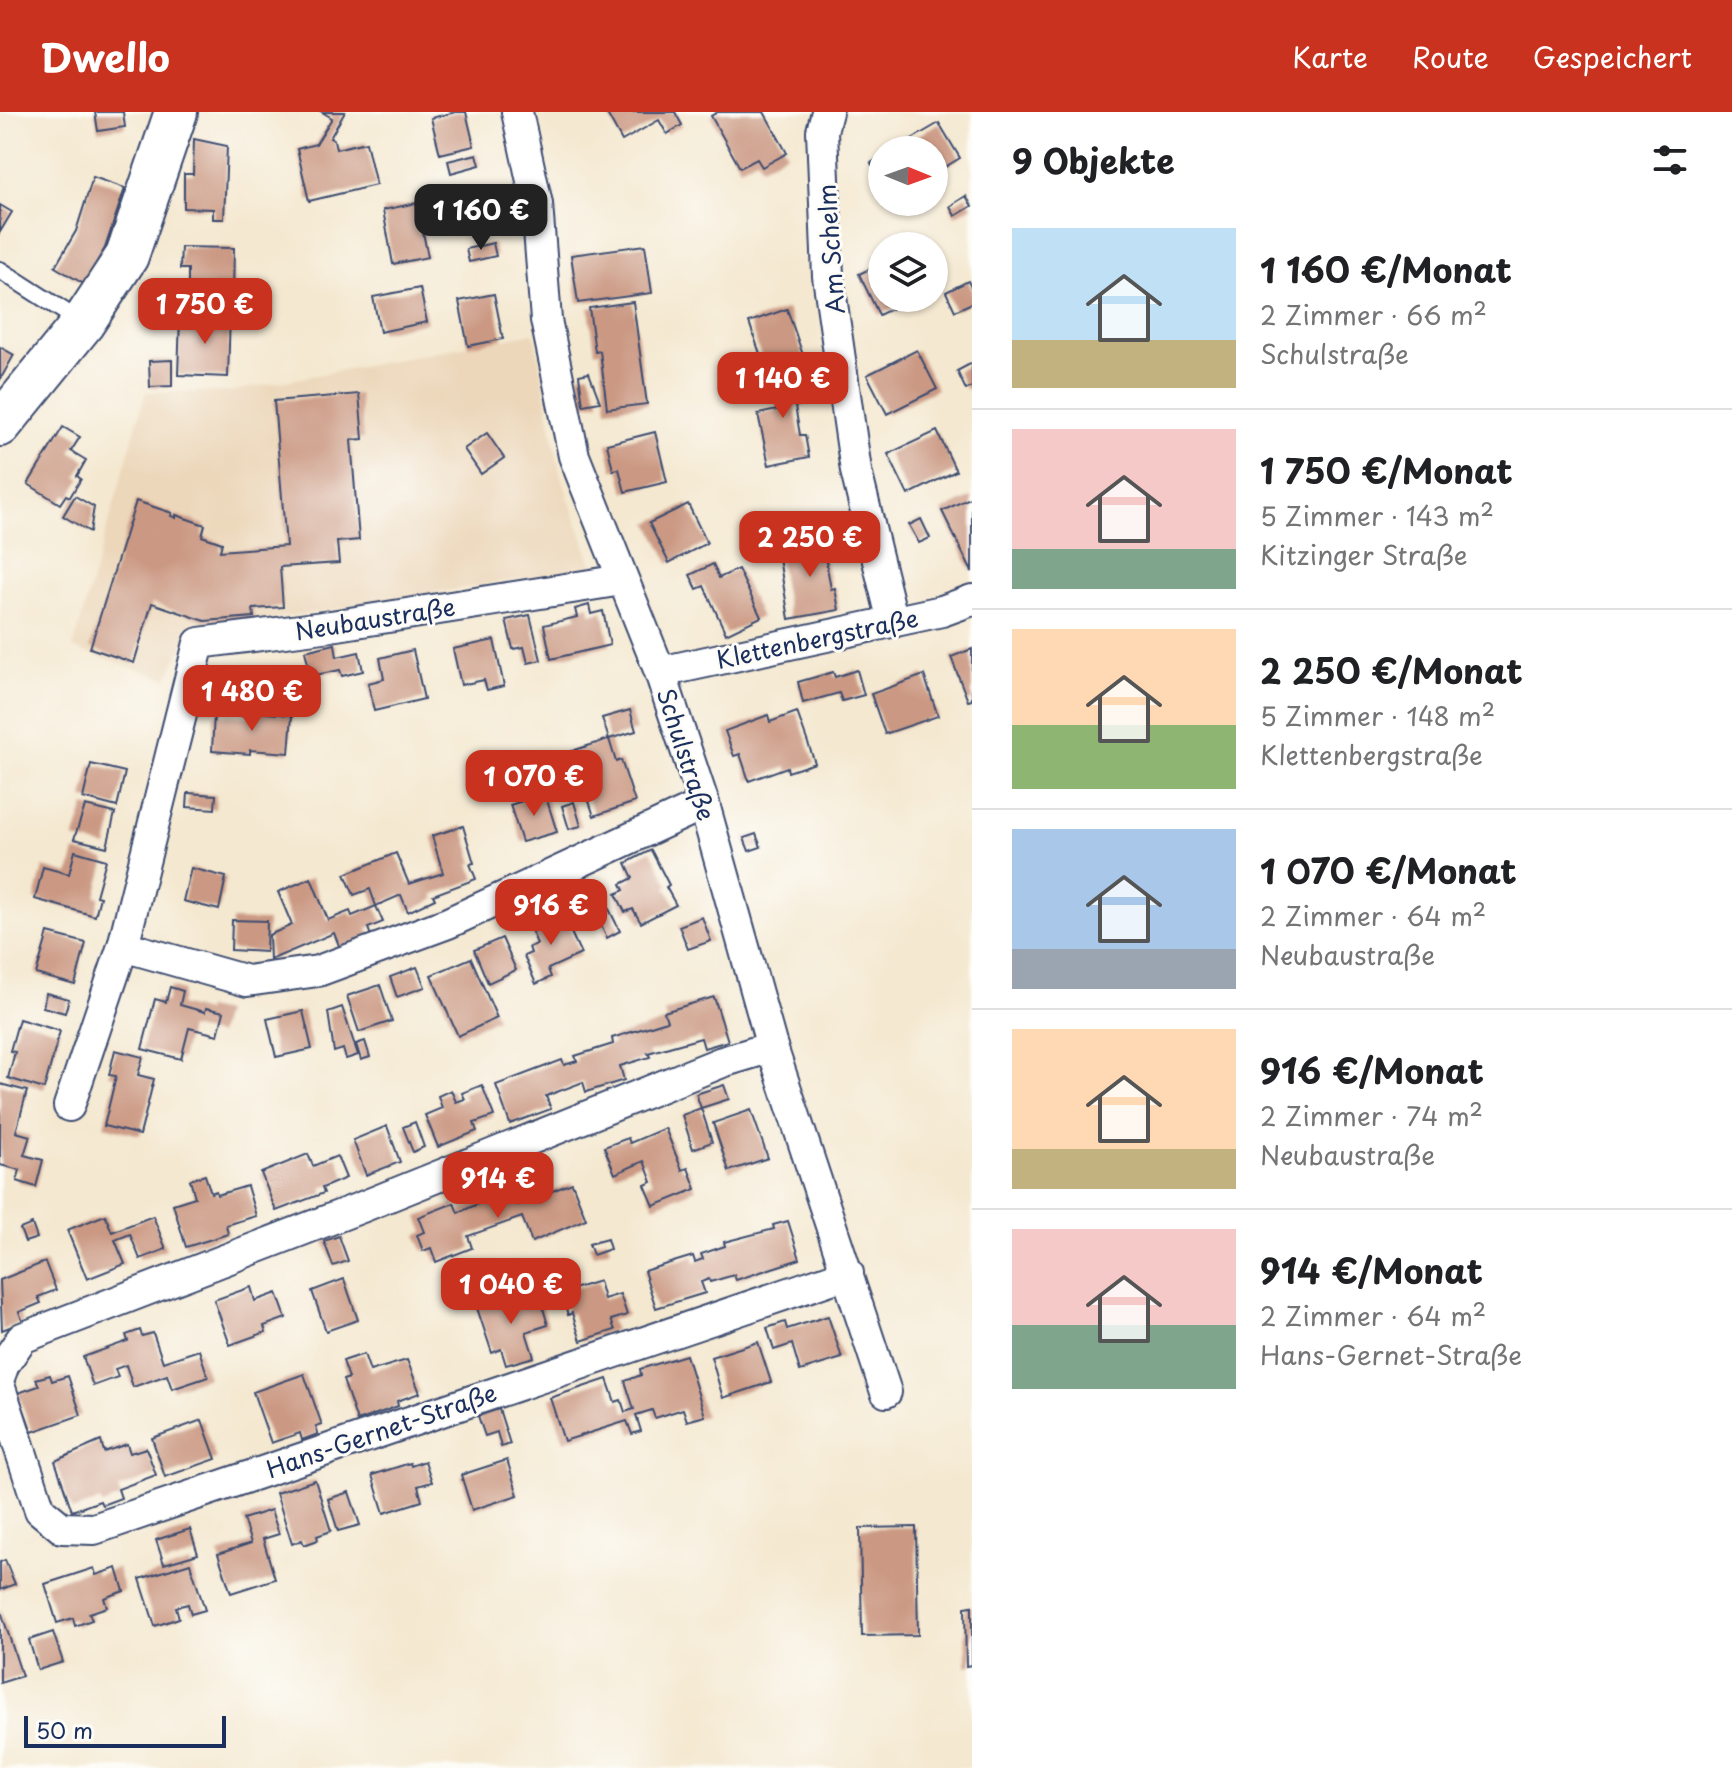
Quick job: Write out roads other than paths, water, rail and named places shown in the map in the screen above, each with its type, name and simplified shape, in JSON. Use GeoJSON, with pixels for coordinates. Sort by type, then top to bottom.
{"type":"FeatureCollection","features":[{"type":"Feature","properties":{"kind":"street"},"geometry":{"type":"LineString","coordinates":[[0,425],[83,323],[127,256],[176,112]]}},
{"type":"Feature","properties":{"kind":"street","name":"Schulstraße"},"geometry":{"type":"LineString","coordinates":[[517,112],[537,204],[546,320],[574,456],[660,672],[704,804],[772,1047],[886,1392]]}},
{"type":"Feature","properties":{"kind":"street","name":"Am Schelm"},"geometry":{"type":"LineString","coordinates":[[827,112],[822,131],[828,276],[856,471],[893,622]]}},
{"type":"Feature","properties":{"kind":"street","name":"Neubaustraße"},"geometry":{"type":"LineString","coordinates":[[69,1106],[123,946],[199,643],[331,626],[622,580]]}},
{"type":"Feature","properties":{"kind":"street","name":"Klettenbergstraße"},"geometry":{"type":"LineString","coordinates":[[660,672],[942,611],[972,600]]}},
{"type":"Feature","properties":{"kind":"street"},"geometry":{"type":"LineString","coordinates":[[123,946],[247,981],[318,971],[448,923],[704,804]]}},
{"type":"Feature","properties":{"kind":"street"},"geometry":{"type":"LineString","coordinates":[[0,1375],[22,1338],[362,1207],[722,1062],[772,1047]]}},
{"type":"Feature","properties":{"kind":"street","name":"Hans-Gernet-Straße"},"geometry":{"type":"LineString","coordinates":[[0,1388],[40,1510],[62,1528],[94,1529],[848,1273]]}},
{"type":"Feature","properties":{"kind":"lane"},"geometry":{"type":"LineString","coordinates":[[0,270],[83,323]]}}]}
